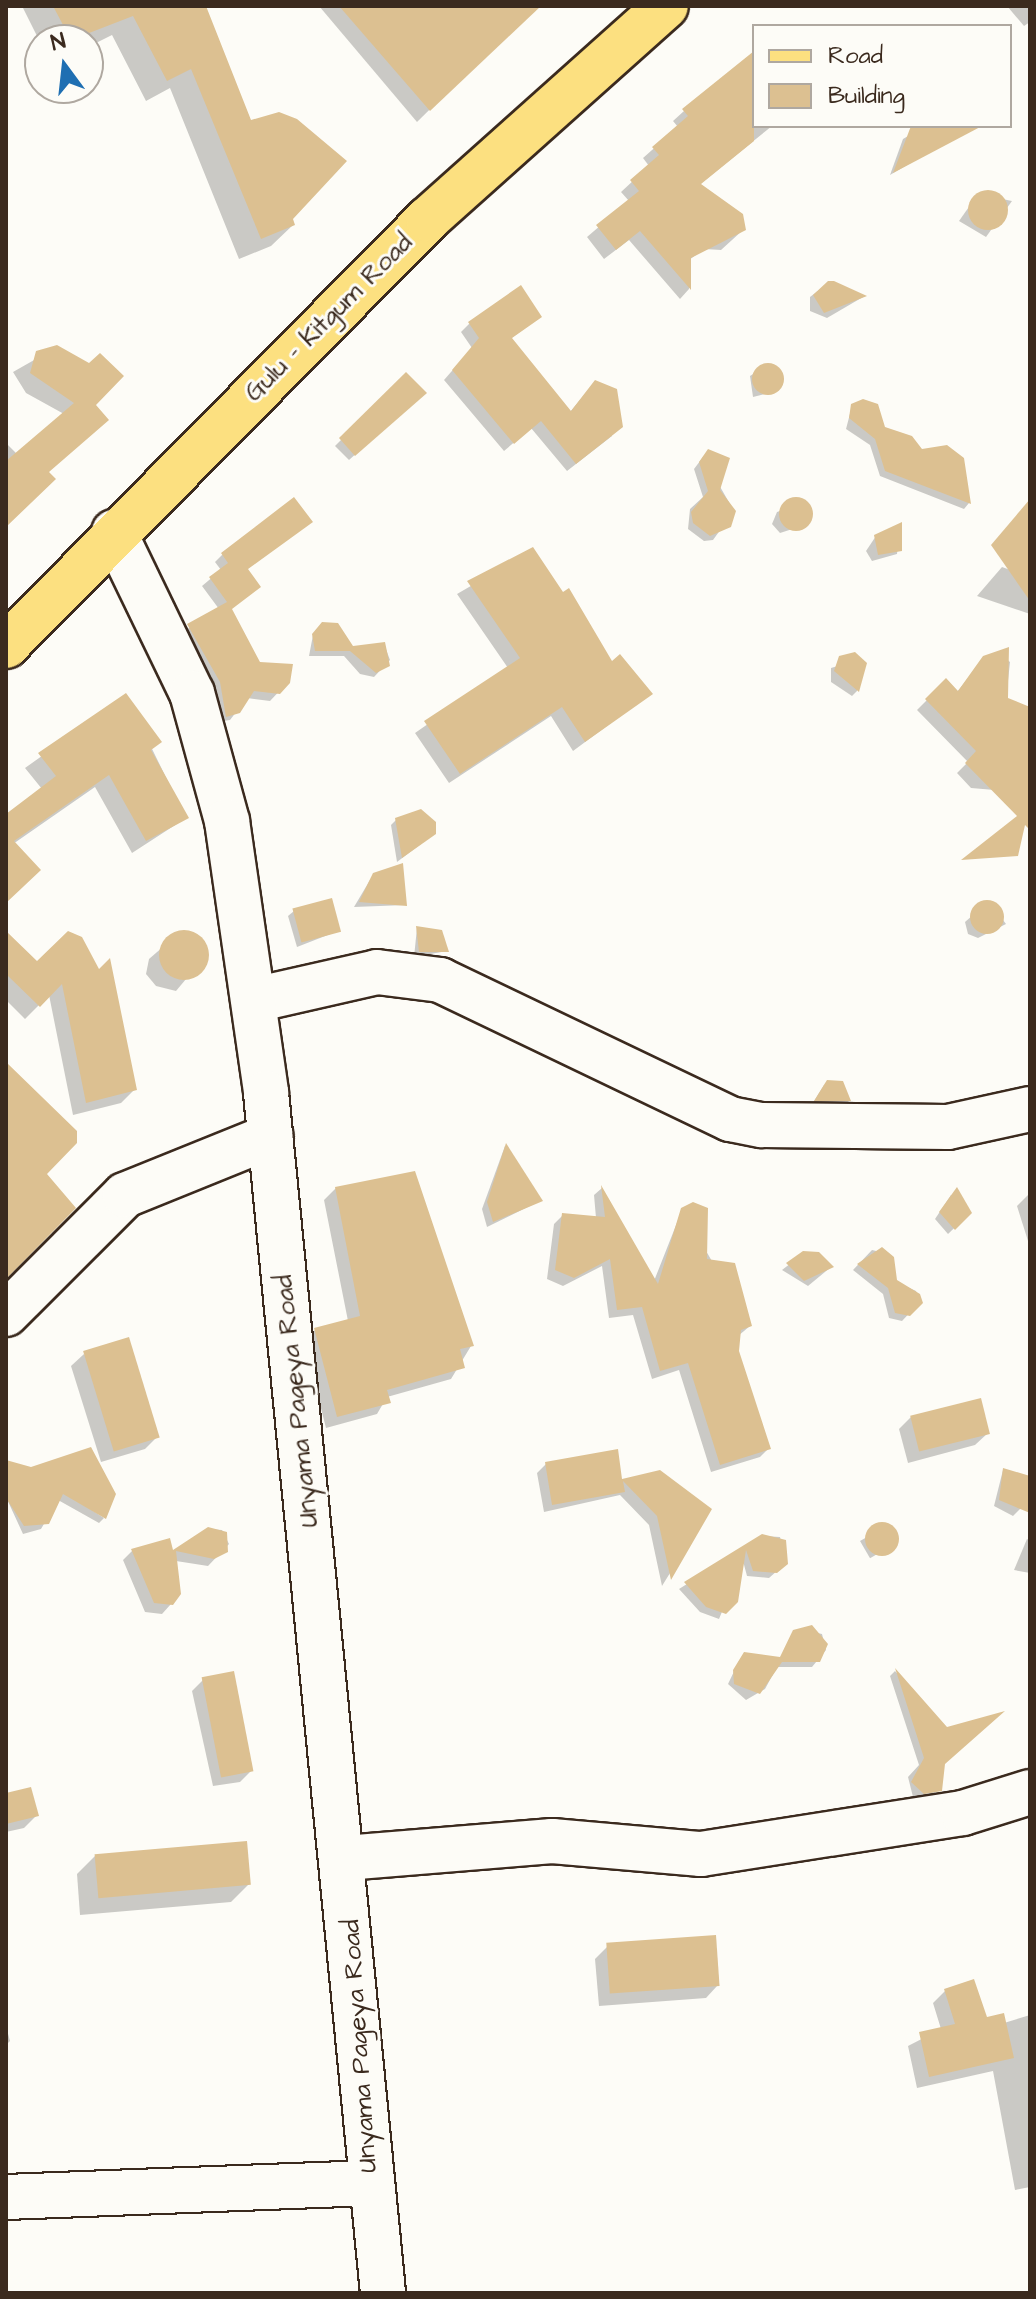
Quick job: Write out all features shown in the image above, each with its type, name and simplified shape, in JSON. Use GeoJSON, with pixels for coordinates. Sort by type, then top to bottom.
{"type":"FeatureCollection","features":[{"type":"Feature","properties":{"kind":"main road","name":"Gulu - Kitgum Road"},"geometry":{"type":"LineString","coordinates":[[6,646],[114,532],[428,219],[666,6]]}},
{"type":"Feature","properties":{"kind":"street","name":"Unyama Pageya Road"},"geometry":{"type":"LineString","coordinates":[[114,532],[158,614],[205,735],[227,821],[271,1136],[345,1858],[370,2183],[383,2293]]}},
{"type":"Feature","properties":{"kind":"street"},"geometry":{"type":"LineString","coordinates":[[254,1000],[377,972],[440,980],[730,1119],[762,1125],[948,1127],[1030,1109]]}},
{"type":"Feature","properties":{"kind":"street"},"geometry":{"type":"LineString","coordinates":[[6,1314],[125,1195],[271,1136]]}},
{"type":"Feature","properties":{"kind":"street"},"geometry":{"type":"LineString","coordinates":[[345,1858],[552,1841],[701,1854],[963,1813],[1030,1792]]}},
{"type":"Feature","properties":{"kind":"street"},"geometry":{"type":"LineString","coordinates":[[6,2197],[370,2183]]}},
{"type":"Feature","properties":{"kind":"building"},"geometry":{"type":"Polygon","coordinates":[[[53,6],[206,6],[251,120],[279,112],[297,119],[347,161],[293,219],[295,225],[261,239],[191,69],[167,81],[133,16],[104,27],[104,24],[63,24],[53,6]]]}},
{"type":"Feature","properties":{"kind":"building"},"geometry":{"type":"Polygon","coordinates":[[[339,6],[541,6],[430,111],[339,6]]]}},
{"type":"Feature","properties":{"kind":"building"},"geometry":{"type":"Polygon","coordinates":[[[752,53],[754,141],[701,184],[743,214],[746,230],[691,258],[691,290],[640,231],[616,250],[596,225],[639,191],[630,180],[659,155],[652,147],[688,116],[682,109],[752,53]]]}},
{"type":"Feature","properties":{"kind":"building"},"geometry":{"type":"Polygon","coordinates":[[[910,128],[978,128],[893,173],[910,128]]]}},
{"type":"Feature","properties":{"kind":"building"},"geometry":{"type":"Polygon","coordinates":[[[988,190],[1002,196],[1008,210],[1002,224],[988,230],[974,224],[968,210],[974,196],[988,190]]]}},
{"type":"Feature","properties":{"kind":"building"},"geometry":{"type":"Polygon","coordinates":[[[828,281],[867,296],[824,313],[813,295],[828,281]]]}},
{"type":"Feature","properties":{"kind":"building"},"geometry":{"type":"Polygon","coordinates":[[[521,285],[542,317],[512,338],[571,411],[595,380],[617,389],[623,427],[576,464],[541,421],[514,444],[452,370],[479,338],[468,322],[521,285]]]}},
{"type":"Feature","properties":{"kind":"building"},"geometry":{"type":"Polygon","coordinates":[[[57,345],[89,363],[100,353],[124,376],[96,405],[109,420],[49,472],[56,479],[6,527],[6,461],[74,403],[30,373],[36,351],[57,345]]]}},
{"type":"Feature","properties":{"kind":"building"},"geometry":{"type":"Polygon","coordinates":[[[768,363],[780,367],[784,379],[780,391],[768,395],[756,391],[752,379],[756,367],[768,363]]]}},
{"type":"Feature","properties":{"kind":"building"},"geometry":{"type":"Polygon","coordinates":[[[406,372],[427,393],[355,456],[339,438],[406,372]]]}},
{"type":"Feature","properties":{"kind":"building"},"geometry":{"type":"Polygon","coordinates":[[[863,399],[878,404],[885,427],[912,436],[922,449],[947,445],[964,458],[971,504],[885,471],[875,439],[849,418],[851,404],[863,399]]]}},
{"type":"Feature","properties":{"kind":"building"},"geometry":{"type":"Polygon","coordinates":[[[708,449],[730,458],[720,490],[736,511],[731,527],[710,536],[693,523],[691,512],[708,491],[699,462],[708,449]]]}},
{"type":"Feature","properties":{"kind":"building"},"geometry":{"type":"Polygon","coordinates":[[[294,497],[313,522],[248,569],[261,587],[232,609],[260,662],[293,664],[290,683],[280,694],[254,691],[240,713],[226,717],[220,682],[187,624],[227,602],[209,577],[228,563],[221,553],[294,497]]]}},
{"type":"Feature","properties":{"kind":"building"},"geometry":{"type":"Polygon","coordinates":[[[796,497],[808,502],[813,514],[808,526],[796,531],[784,526],[779,514],[784,502],[796,497]]]}},
{"type":"Feature","properties":{"kind":"building"},"geometry":{"type":"Polygon","coordinates":[[[1030,499],[1030,601],[991,545],[1030,499]]]}},
{"type":"Feature","properties":{"kind":"building"},"geometry":{"type":"Polygon","coordinates":[[[902,522],[902,551],[878,555],[874,535],[902,522]]]}},
{"type":"Feature","properties":{"kind":"building"},"geometry":{"type":"Polygon","coordinates":[[[533,547],[563,592],[569,588],[612,661],[620,654],[653,694],[585,742],[562,707],[460,774],[424,721],[520,658],[467,581],[533,547]]]}},
{"type":"Feature","properties":{"kind":"building"},"geometry":{"type":"Polygon","coordinates":[[[322,622],[338,623],[353,646],[385,642],[390,666],[376,673],[350,651],[315,651],[312,634],[322,622]]]}},
{"type":"Feature","properties":{"kind":"building"},"geometry":{"type":"Polygon","coordinates":[[[1009,647],[1008,698],[1030,707],[1030,830],[1025,825],[1018,856],[961,860],[1017,816],[965,763],[976,751],[925,699],[946,678],[958,691],[983,656],[1009,647]]]}},
{"type":"Feature","properties":{"kind":"building"},"geometry":{"type":"Polygon","coordinates":[[[855,652],[867,663],[859,692],[834,671],[839,656],[855,652]]]}},
{"type":"Feature","properties":{"kind":"building"},"geometry":{"type":"Polygon","coordinates":[[[126,693],[162,742],[151,750],[189,818],[146,841],[109,775],[14,841],[41,870],[6,903],[6,814],[56,776],[38,753],[126,693]]]}},
{"type":"Feature","properties":{"kind":"building"},"geometry":{"type":"Polygon","coordinates":[[[421,809],[436,822],[436,834],[402,858],[395,818],[421,809]]]}},
{"type":"Feature","properties":{"kind":"building"},"geometry":{"type":"Polygon","coordinates":[[[403,863],[407,906],[359,902],[373,873],[403,863]]]}},
{"type":"Feature","properties":{"kind":"building"},"geometry":{"type":"Polygon","coordinates":[[[332,898],[341,932],[301,942],[292,909],[332,898]]]}},
{"type":"Feature","properties":{"kind":"building"},"geometry":{"type":"Polygon","coordinates":[[[987,900],[999,905],[1004,917],[999,929],[987,934],[975,929],[970,917],[975,905],[987,900]]]}},
{"type":"Feature","properties":{"kind":"building"},"geometry":{"type":"Polygon","coordinates":[[[416,926],[442,930],[449,952],[419,952],[416,926]]]}},
{"type":"Feature","properties":{"kind":"building"},"geometry":{"type":"Polygon","coordinates":[[[184,930],[202,937],[209,955],[202,973],[184,980],[166,973],[159,955],[166,937],[184,930]]]}},
{"type":"Feature","properties":{"kind":"building"},"geometry":{"type":"Polygon","coordinates":[[[6,931],[37,961],[68,931],[82,937],[99,969],[110,958],[137,1090],[86,1103],[62,984],[40,1007],[6,974],[6,931]]]}},
{"type":"Feature","properties":{"kind":"building"},"geometry":{"type":"Polygon","coordinates":[[[6,1062],[77,1131],[77,1143],[47,1174],[76,1208],[6,1279],[6,1062]]]}},
{"type":"Feature","properties":{"kind":"building"},"geometry":{"type":"Polygon","coordinates":[[[827,1080],[843,1081],[851,1101],[814,1101],[827,1080]]]}},
{"type":"Feature","properties":{"kind":"building"},"geometry":{"type":"Polygon","coordinates":[[[506,1143],[543,1201],[493,1222],[487,1202],[506,1143]]]}},
{"type":"Feature","properties":{"kind":"building"},"geometry":{"type":"Polygon","coordinates":[[[415,1171],[474,1346],[460,1349],[465,1368],[387,1390],[391,1403],[337,1417],[314,1328],[360,1316],[335,1187],[415,1171]]]}},
{"type":"Feature","properties":{"kind":"building"},"geometry":{"type":"Polygon","coordinates":[[[601,1185],[658,1284],[681,1208],[693,1202],[708,1208],[707,1259],[735,1263],[752,1326],[741,1330],[739,1351],[771,1449],[720,1465],[688,1363],[660,1371],[642,1307],[617,1310],[610,1259],[574,1278],[555,1270],[562,1213],[605,1217],[601,1185]]]}},
{"type":"Feature","properties":{"kind":"building"},"geometry":{"type":"Polygon","coordinates":[[[957,1187],[972,1213],[955,1230],[939,1212],[957,1187]]]}},
{"type":"Feature","properties":{"kind":"building"},"geometry":{"type":"Polygon","coordinates":[[[882,1247],[894,1257],[897,1280],[920,1294],[923,1303],[910,1316],[895,1313],[888,1288],[857,1264],[882,1247]]]}},
{"type":"Feature","properties":{"kind":"building"},"geometry":{"type":"Polygon","coordinates":[[[803,1251],[819,1252],[834,1267],[804,1281],[786,1263],[803,1251]]]}},
{"type":"Feature","properties":{"kind":"building"},"geometry":{"type":"Polygon","coordinates":[[[129,1337],[160,1437],[114,1451],[83,1351],[129,1337]]]}},
{"type":"Feature","properties":{"kind":"building"},"geometry":{"type":"Polygon","coordinates":[[[981,1398],[990,1434],[919,1452],[910,1416],[981,1398]]]}},
{"type":"Feature","properties":{"kind":"building"},"geometry":{"type":"Polygon","coordinates":[[[91,1447],[116,1494],[106,1519],[63,1494],[49,1524],[24,1526],[6,1498],[6,1460],[31,1467],[91,1447]]]}},
{"type":"Feature","properties":{"kind":"building"},"geometry":{"type":"Polygon","coordinates":[[[618,1449],[622,1479],[660,1470],[712,1509],[671,1580],[657,1516],[623,1481],[625,1492],[552,1505],[545,1462],[618,1449]]]}},
{"type":"Feature","properties":{"kind":"building"},"geometry":{"type":"Polygon","coordinates":[[[1003,1468],[1030,1476],[1030,1513],[999,1500],[1003,1468]]]}},
{"type":"Feature","properties":{"kind":"building"},"geometry":{"type":"Polygon","coordinates":[[[882,1522],[894,1527],[899,1539],[894,1551],[882,1556],[870,1551],[865,1539],[870,1527],[882,1522]]]}},
{"type":"Feature","properties":{"kind":"building"},"geometry":{"type":"Polygon","coordinates":[[[208,1527],[227,1532],[228,1552],[214,1559],[176,1551],[181,1594],[173,1605],[154,1603],[131,1549],[170,1538],[173,1550],[208,1527]]]}},
{"type":"Feature","properties":{"kind":"building"},"geometry":{"type":"Polygon","coordinates":[[[762,1534],[786,1540],[788,1564],[777,1573],[753,1571],[746,1550],[738,1602],[726,1614],[706,1607],[684,1582],[762,1534]]]}},
{"type":"Feature","properties":{"kind":"building"},"geometry":{"type":"Polygon","coordinates":[[[812,1625],[828,1644],[820,1662],[782,1662],[760,1694],[734,1684],[733,1670],[744,1652],[780,1657],[793,1630],[812,1625]]]}},
{"type":"Feature","properties":{"kind":"building"},"geometry":{"type":"Polygon","coordinates":[[[895,1668],[947,1727],[1005,1711],[945,1764],[942,1791],[924,1794],[911,1782],[924,1758],[895,1668]]]}},
{"type":"Feature","properties":{"kind":"building"},"geometry":{"type":"Polygon","coordinates":[[[234,1671],[253,1771],[221,1777],[202,1677],[234,1671]]]}},
{"type":"Feature","properties":{"kind":"building"},"geometry":{"type":"Polygon","coordinates":[[[31,1787],[39,1816],[6,1824],[6,1793],[31,1787]]]}},
{"type":"Feature","properties":{"kind":"building"},"geometry":{"type":"Polygon","coordinates":[[[247,1841],[251,1885],[98,1898],[95,1854],[247,1841]]]}},
{"type":"Feature","properties":{"kind":"building"},"geometry":{"type":"Polygon","coordinates":[[[716,1935],[720,1986],[610,1994],[606,1943],[716,1935]]]}},
{"type":"Feature","properties":{"kind":"building"},"geometry":{"type":"Polygon","coordinates":[[[974,1979],[987,2017],[1004,2013],[1014,2058],[929,2077],[919,2032],[955,2024],[944,1989],[974,1979]]]}}]}
